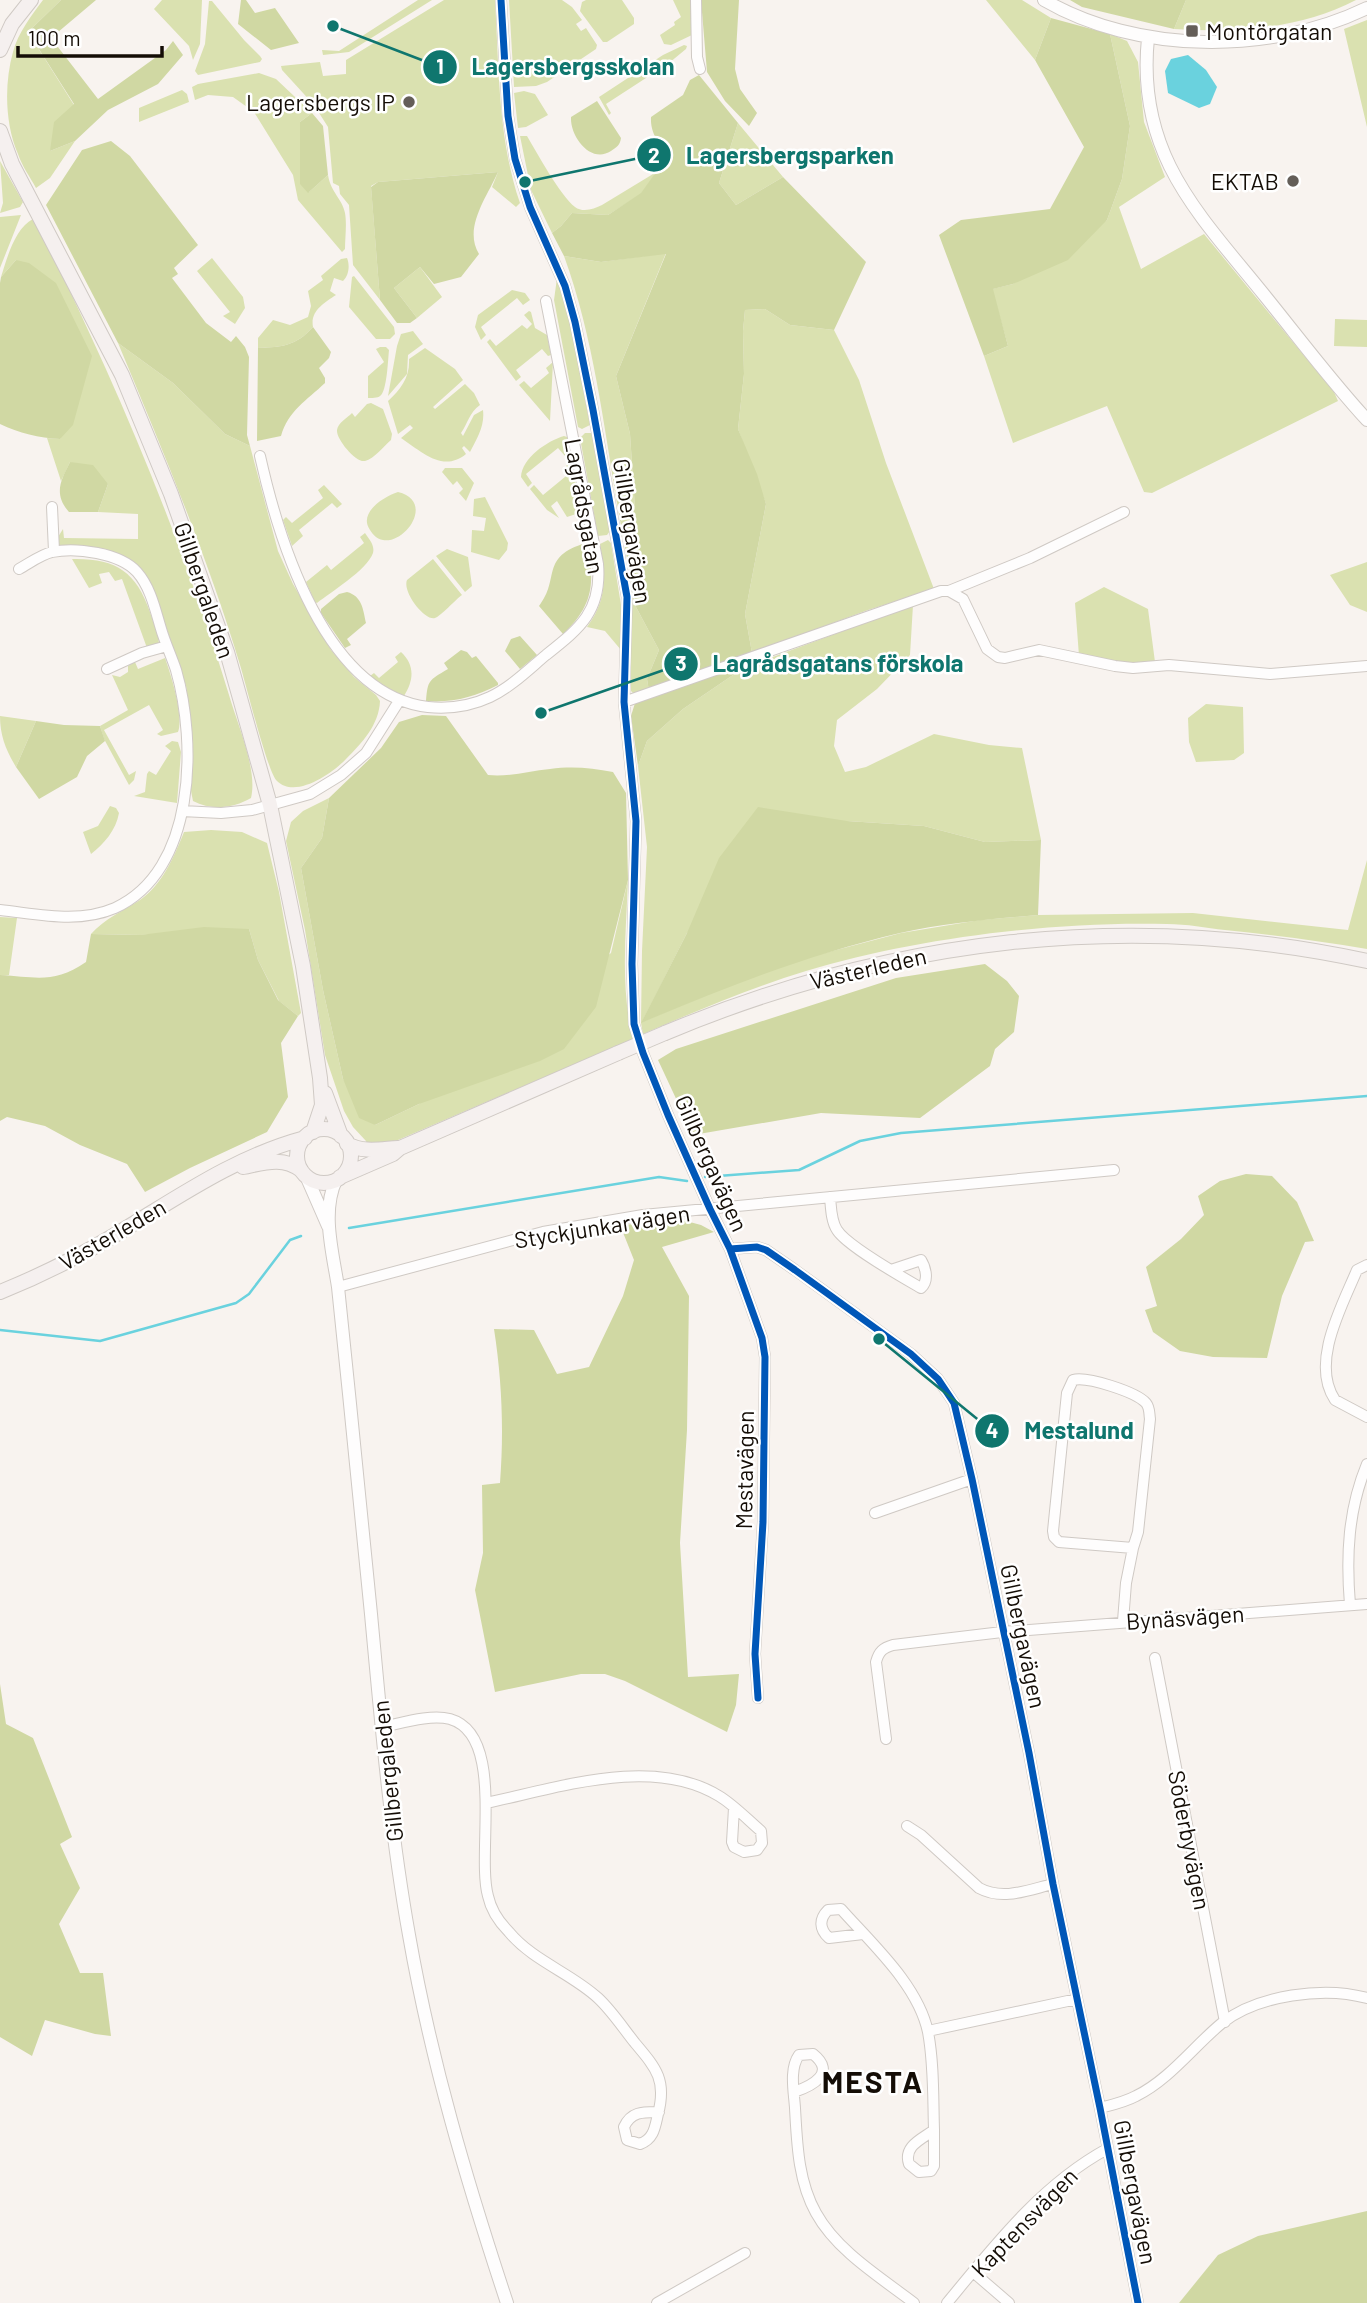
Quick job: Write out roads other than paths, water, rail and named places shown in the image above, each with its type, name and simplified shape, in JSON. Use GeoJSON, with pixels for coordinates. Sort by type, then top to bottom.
{"type":"FeatureCollection","features":[{"type":"Feature","properties":{"kind":"main road"},"geometry":{"type":"LineString","coordinates":[[0,50],[12,24],[31,0]]}},
{"type":"Feature","properties":{"kind":"main road","name":"Gillbergaleden"},"geometry":{"type":"LineString","coordinates":[[0,131],[12,164],[122,375],[171,494],[227,652],[270,805],[303,966],[320,1078],[321,1105],[309,1135]]}},
{"type":"Feature","properties":{"kind":"main road","name":"Västerleden"},"geometry":{"type":"LineString","coordinates":[[338,1179],[393,1154],[400,1148],[665,1033],[739,1004],[842,972],[912,956],[1009,942],[1115,936],[1186,937],[1282,946],[1367,961]]}},
{"type":"Feature","properties":{"kind":"main road","name":"Gillbergaleden"},"geometry":{"type":"LineString","coordinates":[[320,1078],[344,1140]]}},
{"type":"Feature","properties":{"kind":"main road"},"geometry":{"type":"LineString","coordinates":[[328,1130],[344,1140],[350,1153],[349,1164],[338,1179],[321,1183],[304,1174],[298,1161],[298,1151],[309,1135],[328,1130]]}},
{"type":"Feature","properties":{"kind":"main road","name":"Västerleden"},"geometry":{"type":"LineString","coordinates":[[0,1292],[90,1249],[196,1184],[278,1145],[309,1135]]}},
{"type":"Feature","properties":{"kind":"main road","name":"Västerleden"},"geometry":{"type":"LineString","coordinates":[[344,1140],[358,1150],[400,1148]]}},
{"type":"Feature","properties":{"kind":"main road","name":"Västerleden"},"geometry":{"type":"LineString","coordinates":[[220,1172],[275,1161],[292,1163],[304,1174]]}},
{"type":"Feature","properties":{"kind":"street","name":"Gillbergavägen"},"geometry":{"type":"LineString","coordinates":[[502,0],[508,116],[514,159],[530,206],[565,286],[575,322],[624,577],[628,616],[624,702],[636,821],[632,964],[634,1024],[643,1053],[730,1249],[749,1247],[766,1250],[911,1354],[926,1367],[954,1403],[972,1479],[1138,2303]]}},
{"type":"Feature","properties":{"kind":"street"},"geometry":{"type":"LineString","coordinates":[[696,0],[697,57],[700,69]]}},
{"type":"Feature","properties":{"kind":"street"},"geometry":{"type":"LineString","coordinates":[[1044,0],[1088,19],[1149,38],[1187,41],[1268,38],[1308,30],[1367,8]]}},
{"type":"Feature","properties":{"kind":"street"},"geometry":{"type":"LineString","coordinates":[[1149,38],[1146,73],[1151,112],[1160,146],[1178,183],[1213,231],[1367,420]]}},
{"type":"Feature","properties":{"kind":"street","name":"Lagrådsgatan"},"geometry":{"type":"LineString","coordinates":[[260,456],[286,549],[302,590],[346,659],[364,678],[399,701],[436,708],[463,706],[491,697],[505,689],[572,634],[589,615],[598,592],[598,564],[546,301]]}},
{"type":"Feature","properties":{"kind":"street"},"geometry":{"type":"LineString","coordinates":[[52,507],[54,551]]}},
{"type":"Feature","properties":{"kind":"street"},"geometry":{"type":"LineString","coordinates":[[624,702],[941,591],[949,591],[1030,558],[1124,512]]}},
{"type":"Feature","properties":{"kind":"street"},"geometry":{"type":"LineString","coordinates":[[0,910],[78,917],[96,915],[122,904],[144,888],[156,875],[175,837],[182,811],[188,748],[176,671],[149,592],[136,572],[129,565],[96,553],[54,551],[19,569]]}},
{"type":"Feature","properties":{"kind":"street"},"geometry":{"type":"LineString","coordinates":[[949,591],[963,598],[987,649],[998,657],[1005,658],[1040,650],[1133,668],[1169,665],[1270,674],[1367,666]]}},
{"type":"Feature","properties":{"kind":"street"},"geometry":{"type":"LineString","coordinates":[[107,669],[142,653],[167,646]]}},
{"type":"Feature","properties":{"kind":"street"},"geometry":{"type":"LineString","coordinates":[[182,811],[237,812],[310,794],[341,775],[366,753],[399,701]]}},
{"type":"Feature","properties":{"kind":"street","name":"Styckjunkarvägen"},"geometry":{"type":"LineString","coordinates":[[338,1287],[543,1233],[643,1215],[1114,1170]]}},
{"type":"Feature","properties":{"kind":"street","name":"Gillbergaleden"},"geometry":{"type":"LineString","coordinates":[[304,1174],[329,1228]]}},
{"type":"Feature","properties":{"kind":"street","name":"Gillbergaleden"},"geometry":{"type":"LineString","coordinates":[[338,1179],[331,1190],[329,1228],[338,1287],[382,1727],[401,1884],[431,2042],[474,2203],[508,2303]]}},
{"type":"Feature","properties":{"kind":"street"},"geometry":{"type":"LineString","coordinates":[[830,1197],[834,1225],[838,1232],[891,1270]]}},
{"type":"Feature","properties":{"kind":"street","name":"Mestavägen"},"geometry":{"type":"LineString","coordinates":[[730,1249],[758,1326],[765,1357],[762,1522],[755,1654],[758,1698]]}},
{"type":"Feature","properties":{"kind":"street"},"geometry":{"type":"LineString","coordinates":[[1367,1265],[1357,1270],[1338,1317],[1325,1364],[1328,1384],[1335,1400],[1367,1417]]}},
{"type":"Feature","properties":{"kind":"street"},"geometry":{"type":"LineString","coordinates":[[1123,1621],[1126,1583],[1138,1532],[1149,1407],[1145,1401],[1102,1383],[1087,1379],[1073,1380],[1067,1393],[1054,1537],[1059,1542],[1133,1548]]}},
{"type":"Feature","properties":{"kind":"street"},"geometry":{"type":"LineString","coordinates":[[1350,1605],[1349,1536],[1355,1499],[1367,1464]]}},
{"type":"Feature","properties":{"kind":"street"},"geometry":{"type":"LineString","coordinates":[[875,1513],[972,1479]]}},
{"type":"Feature","properties":{"kind":"street","name":"Bynäsvägen"},"geometry":{"type":"LineString","coordinates":[[886,1739],[876,1662],[883,1648],[1002,1632],[1123,1621],[1367,1604]]}},
{"type":"Feature","properties":{"kind":"street","name":"Söderbyvägen"},"geometry":{"type":"LineString","coordinates":[[1155,1658],[1225,2021]]}},
{"type":"Feature","properties":{"kind":"street"},"geometry":{"type":"LineString","coordinates":[[382,1727],[438,1718],[461,1724],[471,1734],[478,1747],[486,1803],[484,1869],[488,1897],[496,1916],[516,1941],[597,1997],[612,2014],[660,2076],[662,2092],[659,2112]]}},
{"type":"Feature","properties":{"kind":"street"},"geometry":{"type":"LineString","coordinates":[[486,1803],[626,1775],[643,1775],[695,1785],[719,1796],[734,1808]]}},
{"type":"Feature","properties":{"kind":"street"},"geometry":{"type":"LineString","coordinates":[[907,1826],[988,1893],[1006,1895],[1053,1884]]}},
{"type":"Feature","properties":{"kind":"street"},"geometry":{"type":"LineString","coordinates":[[863,1934],[897,1972],[920,2011],[928,2031],[934,2130]]}},
{"type":"Feature","properties":{"kind":"street"},"geometry":{"type":"LineString","coordinates":[[1100,2108],[1137,2096],[1148,2089],[1225,2021],[1249,2009],[1286,1997],[1332,1993],[1367,1998]]}},
{"type":"Feature","properties":{"kind":"street"},"geometry":{"type":"LineString","coordinates":[[928,2031],[1077,1999]]}},
{"type":"Feature","properties":{"kind":"street"},"geometry":{"type":"LineString","coordinates":[[794,2092],[800,2166],[814,2210],[843,2247],[914,2303]]}},
{"type":"Feature","properties":{"kind":"street","name":"Kaptensvägen"},"geometry":{"type":"LineString","coordinates":[[947,2303],[1043,2195],[1081,2163],[1107,2149]]}},
{"type":"Feature","properties":{"kind":"street"},"geometry":{"type":"LineString","coordinates":[[657,2303],[745,2253]]}},
{"type":"Feature","properties":{"kind":"street"},"geometry":{"type":"LineString","coordinates":[[973,2272],[1009,2303]]}},
{"type":"Feature","properties":{"kind":"water"},"geometry":{"type":"Polygon","coordinates":[[[1188,55],[1206,70],[1217,87],[1210,104],[1199,108],[1168,93],[1165,71],[1171,59],[1188,55]]]}},
{"type":"Feature","properties":{"kind":"waterway"},"geometry":{"type":"LineString","coordinates":[[705,1177],[799,1170],[860,1141],[901,1133],[1367,1096]]}},
{"type":"Feature","properties":{"kind":"waterway"},"geometry":{"type":"LineString","coordinates":[[349,1228],[659,1177],[687,1181]]}},
{"type":"Feature","properties":{"kind":"waterway"},"geometry":{"type":"LineString","coordinates":[[0,1330],[100,1341],[236,1303],[249,1294],[290,1240],[301,1236]]}},
{"type":"Feature","properties":{"kind":"place","name":"Lagersbergsskolan"},"geometry":{"type":"Point","coordinates":[333,26]}},
{"type":"Feature","properties":{"kind":"place","name":"Montörgatan"},"geometry":{"type":"Point","coordinates":[1192,31]}},
{"type":"Feature","properties":{"kind":"place","name":"Lagersbergs IP"},"geometry":{"type":"Point","coordinates":[409,102]}},
{"type":"Feature","properties":{"kind":"place","name":"EKTAB"},"geometry":{"type":"Point","coordinates":[1293,181]}},
{"type":"Feature","properties":{"kind":"place","name":"Lagersbergsparken"},"geometry":{"type":"Point","coordinates":[525,182]}},
{"type":"Feature","properties":{"kind":"place","name":"Lagrådsgatans förskola"},"geometry":{"type":"Point","coordinates":[541,713]}},
{"type":"Feature","properties":{"kind":"place","name":"Mestalund"},"geometry":{"type":"Point","coordinates":[879,1339]}},
{"type":"Feature","properties":{"kind":"district","name":"MESTA"},"geometry":{"type":"Point","coordinates":[873,2081]}}]}
